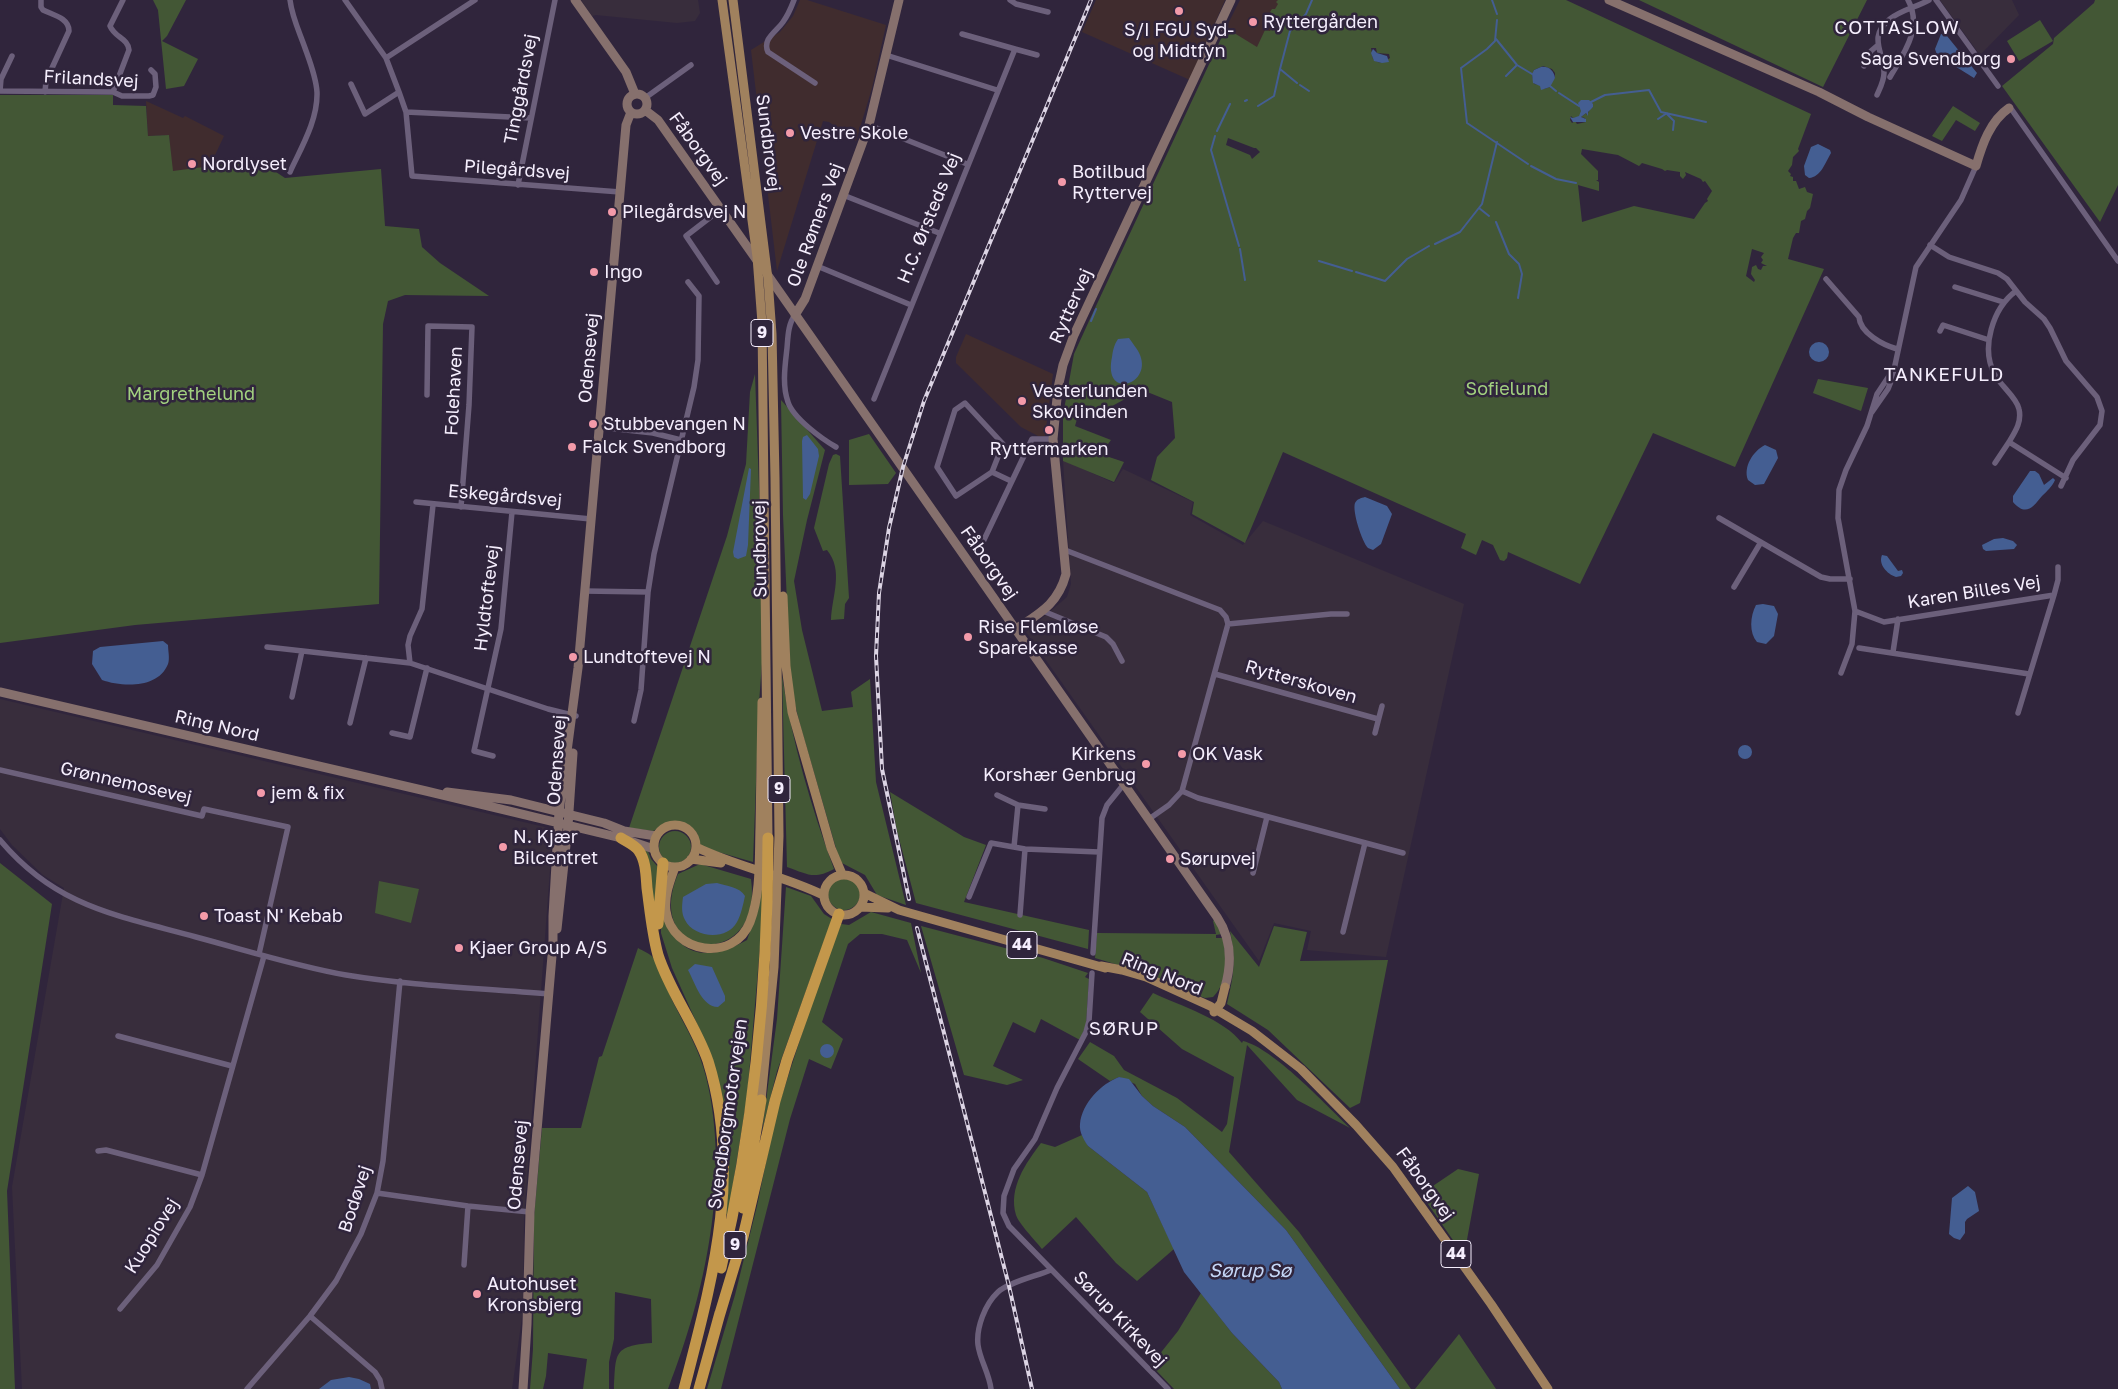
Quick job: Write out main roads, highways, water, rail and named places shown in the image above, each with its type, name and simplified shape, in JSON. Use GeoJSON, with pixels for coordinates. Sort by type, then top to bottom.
{"type":"FeatureCollection","features":[{"type":"Feature","properties":{"kind":"highway"},"geometry":{"type":"LineString","coordinates":[[622,835],[641,854],[644,862],[653,932],[658,955],[665,974],[697,1033],[716,1095],[722,1127],[724,1192],[716,1255],[684,1389]]}},
{"type":"Feature","properties":{"kind":"highway","name":"Svendborgmotorvejen"},"geometry":{"type":"LineString","coordinates":[[688,1389],[721,1266],[733,1213],[752,1098],[764,968],[768,898],[768,838]]}},
{"type":"Feature","properties":{"kind":"highway"},"geometry":{"type":"LineString","coordinates":[[663,863],[664,873],[658,900],[658,930],[666,962],[685,1009]]}},
{"type":"Feature","properties":{"kind":"highway"},"geometry":{"type":"LineString","coordinates":[[718,1320],[743,1237],[775,1101],[787,1060],[839,914]]}},
{"type":"Feature","properties":{"kind":"highway","name":"Svendborgmotorvejen"},"geometry":{"type":"LineString","coordinates":[[699,1389],[718,1320],[741,1220],[761,1100]]}},
{"type":"Feature","properties":{"kind":"main road","name":"Sundbrovej"},"geometry":{"type":"LineString","coordinates":[[722,0],[758,257],[762,313],[768,668],[768,838]]}},
{"type":"Feature","properties":{"kind":"main road","name":"Sundbrovej"},"geometry":{"type":"LineString","coordinates":[[733,0],[768,279],[772,334],[779,836],[774,959],[761,1100]]}},
{"type":"Feature","properties":{"kind":"main road"},"geometry":{"type":"LineString","coordinates":[[775,478],[786,666],[792,712],[831,848],[842,874],[832,878],[826,884],[823,895],[828,907],[839,914]]}},
{"type":"Feature","properties":{"kind":"main road"},"geometry":{"type":"LineString","coordinates":[[675,867],[666,901],[666,913],[670,924],[677,934],[692,946],[701,948],[721,948],[735,941],[750,924],[757,893],[763,692],[768,668]]}},
{"type":"Feature","properties":{"kind":"main road"},"geometry":{"type":"LineString","coordinates":[[691,860],[696,847],[693,835],[684,826],[671,825],[665,827],[656,836],[654,849],[659,860],[663,863],[675,867],[691,860],[739,865]]}},
{"type":"Feature","properties":{"kind":"main road"},"geometry":{"type":"LineString","coordinates":[[696,847],[739,865],[796,882],[823,895]]}},
{"type":"Feature","properties":{"kind":"main road","name":"44"},"geometry":{"type":"LineString","coordinates":[[842,874],[857,879],[862,885],[864,893]]}},
{"type":"Feature","properties":{"kind":"main road"},"geometry":{"type":"LineString","coordinates":[[796,882],[826,884]]}},
{"type":"Feature","properties":{"kind":"main road"},"geometry":{"type":"LineString","coordinates":[[860,907],[864,893]]}},
{"type":"Feature","properties":{"kind":"main road","name":"Ring Nord"},"geometry":{"type":"LineString","coordinates":[[864,893],[899,910]]}},
{"type":"Feature","properties":{"kind":"main road","name":"Ring Nord"},"geometry":{"type":"LineString","coordinates":[[860,907],[873,906],[899,910],[1101,966],[1215,1008]]}},
{"type":"Feature","properties":{"kind":"main road","name":"44"},"geometry":{"type":"LineString","coordinates":[[839,914],[852,913],[860,907]]}},
{"type":"Feature","properties":{"kind":"main road"},"geometry":{"type":"LineString","coordinates":[[1215,1008],[1225,987]]}},
{"type":"Feature","properties":{"kind":"main road","name":"Fåborgvej"},"geometry":{"type":"LineString","coordinates":[[1215,1008],[1224,1008],[1268,1038],[1356,1125],[1393,1167],[1485,1296],[1548,1389]]}},
{"type":"Feature","properties":{"kind":"main road","name":"Fåborgvej"},"geometry":{"type":"LineString","coordinates":[[1215,1008],[1314,1083]]}},
{"type":"Feature","properties":{"kind":"water"},"geometry":{"type":"Polygon","coordinates":[[[1941,34],[1947,36],[1977,73],[1974,78],[1937,55],[1935,49],[1941,34]]]}},
{"type":"Feature","properties":{"kind":"water"},"geometry":{"type":"Polygon","coordinates":[[[1373,49],[1377,53],[1387,56],[1389,62],[1374,61],[1371,53],[1373,49]]]}},
{"type":"Feature","properties":{"kind":"water"},"geometry":{"type":"Polygon","coordinates":[[[1541,67],[1551,70],[1555,78],[1550,87],[1541,90],[1540,86],[1533,83],[1532,74],[1534,70],[1541,67]]]}},
{"type":"Feature","properties":{"kind":"water"},"geometry":{"type":"Polygon","coordinates":[[[1581,100],[1589,100],[1593,107],[1588,112],[1588,116],[1586,113],[1581,117],[1586,119],[1586,122],[1573,122],[1570,117],[1579,116],[1581,111],[1578,103],[1581,100]]]}},
{"type":"Feature","properties":{"kind":"water"},"geometry":{"type":"Polygon","coordinates":[[[1818,144],[1830,150],[1831,153],[1820,172],[1809,178],[1805,175],[1804,166],[1811,147],[1818,144]]]}},
{"type":"Feature","properties":{"kind":"water"},"geometry":{"type":"Polygon","coordinates":[[[1129,338],[1138,351],[1142,368],[1139,376],[1133,381],[1126,384],[1119,383],[1114,379],[1111,370],[1113,352],[1118,339],[1129,338]]]}},
{"type":"Feature","properties":{"kind":"water"},"geometry":{"type":"Polygon","coordinates":[[[1819,342],[1826,345],[1829,352],[1826,359],[1819,362],[1812,359],[1809,352],[1812,345],[1819,342]]]}},
{"type":"Feature","properties":{"kind":"water"},"geometry":{"type":"Polygon","coordinates":[[[807,435],[818,449],[819,456],[810,494],[806,500],[803,498],[802,441],[803,437],[807,435]]]}},
{"type":"Feature","properties":{"kind":"water"},"geometry":{"type":"Polygon","coordinates":[[[1765,445],[1776,450],[1778,458],[1764,484],[1755,485],[1748,480],[1748,465],[1753,455],[1765,445]]]}},
{"type":"Feature","properties":{"kind":"water"},"geometry":{"type":"Polygon","coordinates":[[[749,468],[751,469],[748,545],[746,556],[738,559],[734,557],[733,552],[749,468]]]}},
{"type":"Feature","properties":{"kind":"water"},"geometry":{"type":"Polygon","coordinates":[[[2030,471],[2035,471],[2039,474],[2044,485],[2053,478],[2055,480],[2035,504],[2026,510],[2018,507],[2013,502],[2013,496],[2030,471]]]}},
{"type":"Feature","properties":{"kind":"water"},"geometry":{"type":"Polygon","coordinates":[[[1365,497],[1387,506],[1392,514],[1381,544],[1373,550],[1368,548],[1363,540],[1354,507],[1359,499],[1365,497]]]}},
{"type":"Feature","properties":{"kind":"water"},"geometry":{"type":"Polygon","coordinates":[[[2003,538],[2013,541],[2017,545],[2014,549],[1986,551],[1983,549],[1982,545],[1994,539],[2003,538]]]}},
{"type":"Feature","properties":{"kind":"water"},"geometry":{"type":"Polygon","coordinates":[[[1882,555],[1887,556],[1898,571],[1902,570],[1901,576],[1896,577],[1889,574],[1882,565],[1882,555]]]}},
{"type":"Feature","properties":{"kind":"water"},"geometry":{"type":"Polygon","coordinates":[[[1756,605],[1774,606],[1778,614],[1774,636],[1766,644],[1757,642],[1752,629],[1754,609],[1756,605]]]}},
{"type":"Feature","properties":{"kind":"water"},"geometry":{"type":"Polygon","coordinates":[[[163,641],[168,645],[168,664],[163,672],[148,682],[129,685],[102,680],[92,664],[93,651],[100,647],[163,641]]]}},
{"type":"Feature","properties":{"kind":"water"},"geometry":{"type":"Polygon","coordinates":[[[1742,745],[1748,745],[1752,752],[1748,759],[1742,759],[1738,755],[1738,749],[1742,745]]]}},
{"type":"Feature","properties":{"kind":"water"},"geometry":{"type":"Polygon","coordinates":[[[717,883],[743,893],[745,896],[742,910],[737,922],[726,932],[711,935],[703,934],[689,926],[685,920],[682,912],[683,897],[706,884],[717,883]]]}},
{"type":"Feature","properties":{"kind":"water"},"geometry":{"type":"Polygon","coordinates":[[[695,964],[712,967],[725,996],[725,1001],[718,1007],[712,1006],[703,999],[696,987],[688,970],[695,964]]]}},
{"type":"Feature","properties":{"kind":"water"},"geometry":{"type":"Polygon","coordinates":[[[824,1044],[830,1044],[834,1051],[830,1058],[824,1058],[820,1054],[820,1048],[824,1044]]]}},
{"type":"Feature","properties":{"kind":"water","name":"Sørup Sø"},"geometry":{"type":"Polygon","coordinates":[[[1119,1077],[1129,1079],[1142,1096],[1153,1106],[1185,1127],[1286,1230],[1400,1389],[1282,1389],[1279,1382],[1232,1333],[1184,1272],[1147,1192],[1088,1146],[1083,1139],[1080,1127],[1084,1109],[1088,1102],[1099,1089],[1119,1077]]]}},
{"type":"Feature","properties":{"kind":"water"},"geometry":{"type":"Polygon","coordinates":[[[1968,1186],[1975,1192],[1979,1211],[1965,1222],[1965,1233],[1960,1240],[1949,1234],[1952,1198],[1968,1186]]]}},
{"type":"Feature","properties":{"kind":"water"},"geometry":{"type":"Polygon","coordinates":[[[349,1377],[370,1384],[371,1389],[319,1389],[331,1380],[349,1377]]]}},
{"type":"Feature","properties":{"kind":"waterway"},"geometry":{"type":"LineString","coordinates":[[1297,83],[1280,69],[1290,31],[1306,14],[1312,0]]}},
{"type":"Feature","properties":{"kind":"waterway"},"geometry":{"type":"LineString","coordinates":[[1492,0],[1497,14]]}},
{"type":"Feature","properties":{"kind":"waterway"},"geometry":{"type":"LineString","coordinates":[[1497,20],[1495,41],[1461,68],[1467,123],[1528,164]]}},
{"type":"Feature","properties":{"kind":"waterway"},"geometry":{"type":"LineString","coordinates":[[1496,39],[1517,65],[1532,74]]}},
{"type":"Feature","properties":{"kind":"waterway"},"geometry":{"type":"LineString","coordinates":[[1506,76],[1517,65]]}},
{"type":"Feature","properties":{"kind":"waterway"},"geometry":{"type":"LineString","coordinates":[[1258,106],[1274,96],[1280,69]]}},
{"type":"Feature","properties":{"kind":"waterway"},"geometry":{"type":"LineString","coordinates":[[1300,85],[1309,91]]}},
{"type":"Feature","properties":{"kind":"waterway"},"geometry":{"type":"LineString","coordinates":[[1550,86],[1556,91]]}},
{"type":"Feature","properties":{"kind":"waterway"},"geometry":{"type":"LineString","coordinates":[[1591,102],[1605,95],[1649,90],[1661,112],[1706,122]]}},
{"type":"Feature","properties":{"kind":"waterway"},"geometry":{"type":"LineString","coordinates":[[1559,93],[1579,106]]}},
{"type":"Feature","properties":{"kind":"waterway"},"geometry":{"type":"LineString","coordinates":[[1217,131],[1230,104]]}},
{"type":"Feature","properties":{"kind":"waterway"},"geometry":{"type":"LineString","coordinates":[[1658,119],[1667,113]]}},
{"type":"Feature","properties":{"kind":"waterway"},"geometry":{"type":"LineString","coordinates":[[1667,114],[1674,121],[1673,130]]}},
{"type":"Feature","properties":{"kind":"waterway"},"geometry":{"type":"LineString","coordinates":[[1215,136],[1211,150],[1239,246]]}},
{"type":"Feature","properties":{"kind":"waterway"},"geometry":{"type":"LineString","coordinates":[[1435,244],[1460,232],[1482,204],[1497,142]]}},
{"type":"Feature","properties":{"kind":"waterway"},"geometry":{"type":"LineString","coordinates":[[1531,166],[1556,179],[1576,183]]}},
{"type":"Feature","properties":{"kind":"waterway"},"geometry":{"type":"LineString","coordinates":[[1479,208],[1489,216]]}},
{"type":"Feature","properties":{"kind":"waterway"},"geometry":{"type":"LineString","coordinates":[[1496,222],[1509,254],[1519,264],[1522,274],[1518,298]]}},
{"type":"Feature","properties":{"kind":"waterway"},"geometry":{"type":"LineString","coordinates":[[1356,272],[1385,281],[1407,259],[1429,246]]}},
{"type":"Feature","properties":{"kind":"waterway"},"geometry":{"type":"LineString","coordinates":[[1240,249],[1245,280]]}},
{"type":"Feature","properties":{"kind":"waterway"},"geometry":{"type":"LineString","coordinates":[[1319,261],[1352,271]]}},
{"type":"Feature","properties":{"kind":"waterway"},"geometry":{"type":"LineString","coordinates":[[1091,321],[1096,309]]}},
{"type":"Feature","properties":{"kind":"railway"},"geometry":{"type":"LineString","coordinates":[[909,899],[882,769],[876,656],[879,593],[889,528],[903,467],[924,401],[1091,0]]}},
{"type":"Feature","properties":{"kind":"railway"},"geometry":{"type":"LineString","coordinates":[[917,928],[1009,1286],[1032,1389]]}},
{"type":"Feature","properties":{"kind":"place","name":"S/I FGU Syd- og Midtfyn"},"geometry":{"type":"Point","coordinates":[1179,11]}},
{"type":"Feature","properties":{"kind":"place","name":"Ryttergården"},"geometry":{"type":"Point","coordinates":[1253,22]}},
{"type":"Feature","properties":{"kind":"place","name":"Saga Svendborg"},"geometry":{"type":"Point","coordinates":[2011,59]}},
{"type":"Feature","properties":{"kind":"place","name":"Vestre Skole"},"geometry":{"type":"Point","coordinates":[790,133]}},
{"type":"Feature","properties":{"kind":"place","name":"Nordlyset"},"geometry":{"type":"Point","coordinates":[192,164]}},
{"type":"Feature","properties":{"kind":"place","name":"Botilbud Ryttervej"},"geometry":{"type":"Point","coordinates":[1062,182]}},
{"type":"Feature","properties":{"kind":"place","name":"Pilegårdsvej N"},"geometry":{"type":"Point","coordinates":[612,212]}},
{"type":"Feature","properties":{"kind":"place","name":"Ingo"},"geometry":{"type":"Point","coordinates":[594,272]}},
{"type":"Feature","properties":{"kind":"place","name":"Vesterlunden Skovlinden"},"geometry":{"type":"Point","coordinates":[1022,401]}},
{"type":"Feature","properties":{"kind":"place","name":"Stubbevangen N"},"geometry":{"type":"Point","coordinates":[593,424]}},
{"type":"Feature","properties":{"kind":"place","name":"Ryttermarken"},"geometry":{"type":"Point","coordinates":[1049,430]}},
{"type":"Feature","properties":{"kind":"place","name":"Falck Svendborg"},"geometry":{"type":"Point","coordinates":[572,447]}},
{"type":"Feature","properties":{"kind":"place","name":"Rise Flemløse Sparekasse"},"geometry":{"type":"Point","coordinates":[968,637]}},
{"type":"Feature","properties":{"kind":"place","name":"Lundtoftevej N"},"geometry":{"type":"Point","coordinates":[573,657]}},
{"type":"Feature","properties":{"kind":"place","name":"OK Vask"},"geometry":{"type":"Point","coordinates":[1182,754]}},
{"type":"Feature","properties":{"kind":"place","name":"Kirkens Korshær Genbrug"},"geometry":{"type":"Point","coordinates":[1146,764]}},
{"type":"Feature","properties":{"kind":"place","name":"jem & fix"},"geometry":{"type":"Point","coordinates":[261,793]}},
{"type":"Feature","properties":{"kind":"place","name":"N. Kjær Bilcentret"},"geometry":{"type":"Point","coordinates":[503,847]}},
{"type":"Feature","properties":{"kind":"place","name":"Sørupvej"},"geometry":{"type":"Point","coordinates":[1170,859]}},
{"type":"Feature","properties":{"kind":"place","name":"Toast N' Kebab"},"geometry":{"type":"Point","coordinates":[204,916]}},
{"type":"Feature","properties":{"kind":"place","name":"Kjaer Group A/S"},"geometry":{"type":"Point","coordinates":[459,948]}},
{"type":"Feature","properties":{"kind":"place","name":"Autohuset Kronsbjerg"},"geometry":{"type":"Point","coordinates":[477,1294]}},
{"type":"Feature","properties":{"kind":"district","name":"COTTASLOW"},"geometry":{"type":"Point","coordinates":[1897,28]}},
{"type":"Feature","properties":{"kind":"district","name":"TANKEFULD"},"geometry":{"type":"Point","coordinates":[1944,375]}},
{"type":"Feature","properties":{"kind":"district","name":"SØRUP"},"geometry":{"type":"Point","coordinates":[1124,1029]}},
{"type":"Feature","properties":{"kind":"park label","name":"Sofielund"},"geometry":{"type":"Point","coordinates":[1507,389]}},
{"type":"Feature","properties":{"kind":"park label","name":"Margrethelund"},"geometry":{"type":"Point","coordinates":[191,394]}}]}
